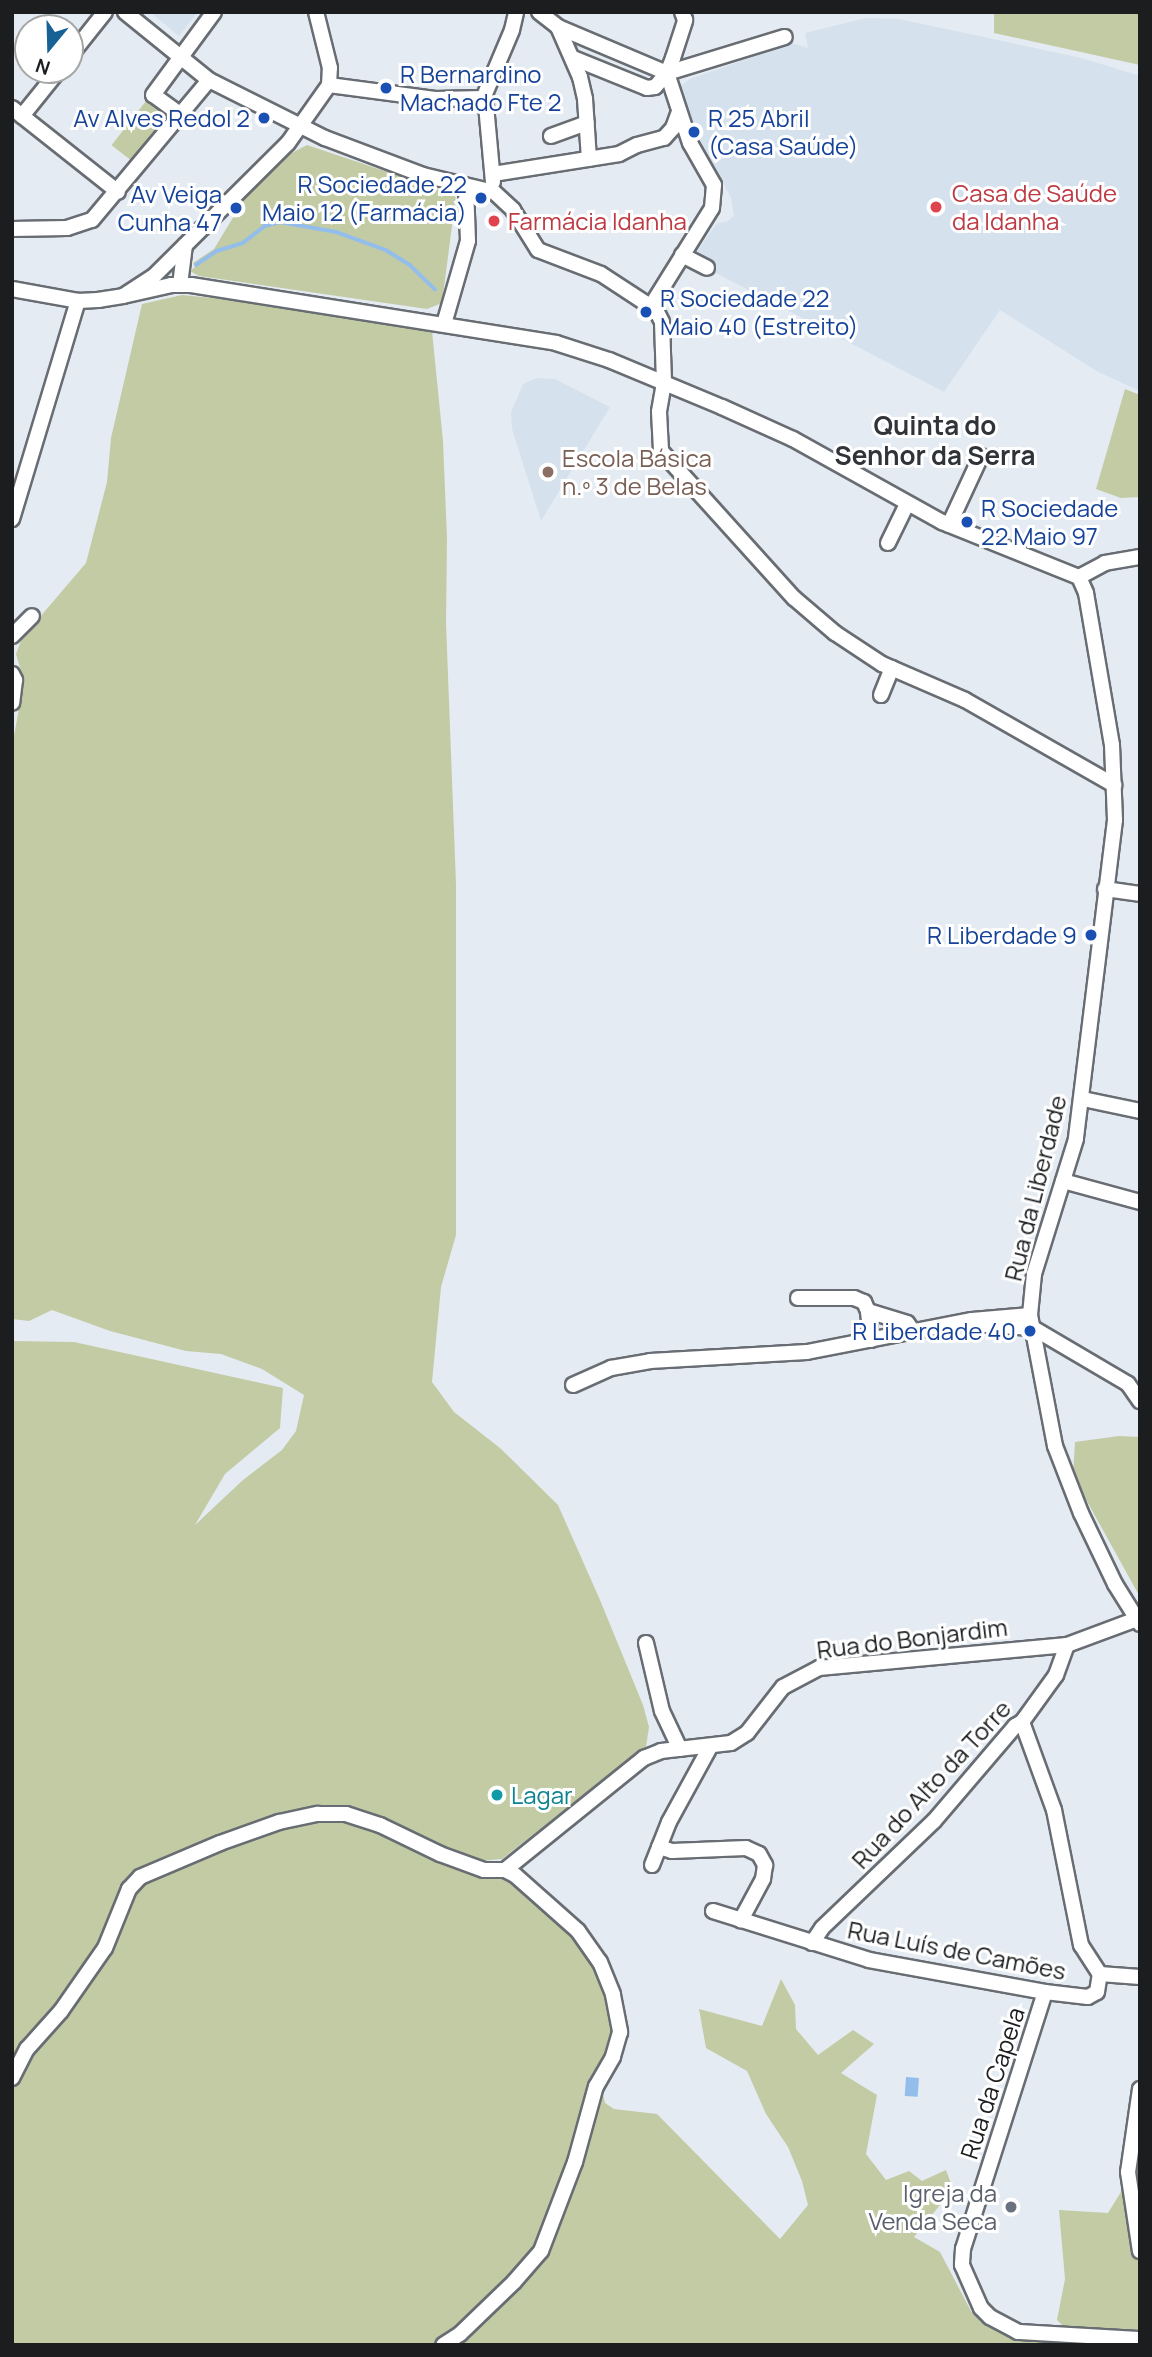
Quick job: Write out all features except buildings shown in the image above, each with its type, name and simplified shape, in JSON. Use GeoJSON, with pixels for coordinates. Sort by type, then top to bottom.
{"type":"FeatureCollection","features":[{"type":"Feature","properties":{"kind":"street"},"geometry":{"type":"LineString","coordinates":[[84,38],[105,12]]}},
{"type":"Feature","properties":{"kind":"street"},"geometry":{"type":"LineString","coordinates":[[125,12],[209,80],[301,126],[363,155],[494,192],[513,210],[538,250],[601,274],[651,306],[662,322],[664,383],[659,412],[661,451],[794,598],[835,633],[892,668],[965,700],[1114,785]]}},
{"type":"Feature","properties":{"kind":"street"},"geometry":{"type":"LineString","coordinates":[[181,116],[153,94],[214,12]]}},
{"type":"Feature","properties":{"kind":"street"},"geometry":{"type":"LineString","coordinates":[[123,296],[155,275],[288,144],[329,85],[330,68],[316,12]]}},
{"type":"Feature","properties":{"kind":"street"},"geometry":{"type":"LineString","coordinates":[[494,192],[485,98],[516,12]]}},
{"type":"Feature","properties":{"kind":"street"},"geometry":{"type":"LineString","coordinates":[[539,12],[558,27],[667,73]]}},
{"type":"Feature","properties":{"kind":"street"},"geometry":{"type":"LineString","coordinates":[[651,306],[712,208],[714,185],[690,144],[678,114],[667,73],[685,20],[682,12]]}},
{"type":"Feature","properties":{"kind":"street"},"geometry":{"type":"LineString","coordinates":[[558,27],[573,58],[585,99],[589,159]]}},
{"type":"Feature","properties":{"kind":"street"},"geometry":{"type":"LineString","coordinates":[[573,58],[651,88],[667,73],[785,37]]}},
{"type":"Feature","properties":{"kind":"street"},"geometry":{"type":"LineString","coordinates":[[12,229],[66,228],[92,220],[209,80]]}},
{"type":"Feature","properties":{"kind":"street"},"geometry":{"type":"LineString","coordinates":[[45,84],[17,112],[118,192]]}},
{"type":"Feature","properties":{"kind":"street"},"geometry":{"type":"LineString","coordinates":[[329,85],[435,99],[485,98]]}},
{"type":"Feature","properties":{"kind":"street"},"geometry":{"type":"LineString","coordinates":[[493,174],[619,154],[637,145],[664,138],[673,128],[678,114]]}},
{"type":"Feature","properties":{"kind":"street"},"geometry":{"type":"LineString","coordinates":[[551,136],[587,123]]}},
{"type":"Feature","properties":{"kind":"street"},"geometry":{"type":"LineString","coordinates":[[444,324],[468,241],[466,186]]}},
{"type":"Feature","properties":{"kind":"street"},"geometry":{"type":"LineString","coordinates":[[175,285],[185,245]]}},
{"type":"Feature","properties":{"kind":"street"},"geometry":{"type":"LineString","coordinates":[[682,255],[706,268]]}},
{"type":"Feature","properties":{"kind":"street"},"geometry":{"type":"LineString","coordinates":[[171,258],[168,271],[175,285]]}},
{"type":"Feature","properties":{"kind":"street"},"geometry":{"type":"LineString","coordinates":[[12,289],[78,301],[123,296],[175,285],[556,342],[664,383],[793,439],[949,525],[1079,577],[1105,563],[1140,557]]}},
{"type":"Feature","properties":{"kind":"street"},"geometry":{"type":"LineString","coordinates":[[12,519],[78,301]]}},
{"type":"Feature","properties":{"kind":"street"},"geometry":{"type":"LineString","coordinates":[[949,525],[981,456]]}},
{"type":"Feature","properties":{"kind":"street"},"geometry":{"type":"LineString","coordinates":[[888,543],[908,504]]}},
{"type":"Feature","properties":{"kind":"street","name":"Rua da Liberdade"},"geometry":{"type":"LineString","coordinates":[[1079,577],[1086,593],[1107,720],[1115,820],[1083,1099],[1076,1139],[1034,1274],[1031,1321],[1055,1446],[1081,1513],[1115,1584],[1138,1621]]}},
{"type":"Feature","properties":{"kind":"street"},"geometry":{"type":"LineString","coordinates":[[12,636],[32,616]]}},
{"type":"Feature","properties":{"kind":"street"},"geometry":{"type":"LineString","coordinates":[[881,695],[892,668]]}},
{"type":"Feature","properties":{"kind":"street"},"geometry":{"type":"LineString","coordinates":[[12,674],[15,680],[12,703]]}},
{"type":"Feature","properties":{"kind":"street"},"geometry":{"type":"LineString","coordinates":[[1105,890],[1140,894]]}},
{"type":"Feature","properties":{"kind":"street"},"geometry":{"type":"LineString","coordinates":[[1083,1099],[1140,1111]]}},
{"type":"Feature","properties":{"kind":"street"},"geometry":{"type":"LineString","coordinates":[[1063,1181],[1140,1202]]}},
{"type":"Feature","properties":{"kind":"street"},"geometry":{"type":"LineString","coordinates":[[799,1297],[854,1298],[864,1302],[868,1311],[871,1340]]}},
{"type":"Feature","properties":{"kind":"street"},"geometry":{"type":"LineString","coordinates":[[868,1311],[907,1323],[913,1331]]}},
{"type":"Feature","properties":{"kind":"street"},"geometry":{"type":"LineString","coordinates":[[573,1385],[611,1368],[650,1361],[791,1354],[967,1321],[1000,1327],[1031,1321],[1128,1384],[1140,1401]]}},
{"type":"Feature","properties":{"kind":"street","name":"Rua do Bonjardim"},"geometry":{"type":"LineString","coordinates":[[505,1870],[645,1758],[680,1749],[731,1742],[747,1733],[783,1687],[819,1668],[1067,1645],[1138,1621]]}},
{"type":"Feature","properties":{"kind":"street"},"geometry":{"type":"LineString","coordinates":[[646,1643],[662,1712],[680,1749]]}},
{"type":"Feature","properties":{"kind":"street","name":"Rua do Alto da Torre"},"geometry":{"type":"LineString","coordinates":[[812,1943],[822,1927],[934,1821],[1014,1726],[1022,1722],[1056,1675],[1067,1645]]}},
{"type":"Feature","properties":{"kind":"street"},"geometry":{"type":"LineString","coordinates":[[1022,1722],[1054,1810],[1081,1945],[1100,1974]]}},
{"type":"Feature","properties":{"kind":"street"},"geometry":{"type":"LineString","coordinates":[[652,1865],[669,1822],[710,1747]]}},
{"type":"Feature","properties":{"kind":"street"},"geometry":{"type":"LineString","coordinates":[[12,2078],[27,2049],[61,2011],[105,1948],[129,1889],[140,1877],[162,1867],[279,1822],[318,1814],[346,1814],[484,1870],[505,1870],[533,1888],[578,1931],[600,1962],[610,1988],[620,2032],[613,2057],[596,2086],[575,2162],[541,2251],[514,2282],[460,2334],[443,2345]]}},
{"type":"Feature","properties":{"kind":"street"},"geometry":{"type":"LineString","coordinates":[[659,1847],[672,1850],[746,1848],[759,1854],[765,1865],[763,1879],[741,1920]]}},
{"type":"Feature","properties":{"kind":"street","name":"Rua Luís de Camões"},"geometry":{"type":"LineString","coordinates":[[713,1911],[869,1960],[1045,1992],[1088,1997],[1097,1992],[1100,1974],[1140,1977]]}},
{"type":"Feature","properties":{"kind":"street","name":"Rua da Capela"},"geometry":{"type":"LineString","coordinates":[[1045,1992],[963,2249],[962,2265],[981,2308],[990,2317],[1018,2332],[1140,2339]]}},
{"type":"Feature","properties":{"kind":"street"},"geometry":{"type":"LineString","coordinates":[[1140,2089],[1128,2172],[1140,2251]]}},
{"type":"Feature","properties":{"kind":"shaded area"},"geometry":{"type":"Polygon","coordinates":[[[150,12],[198,12],[179,36],[150,12]]]}},
{"type":"Feature","properties":{"kind":"shaded area","name":"Casa de Saúde da Idanha"},"geometry":{"type":"Polygon","coordinates":[[[866,18],[899,19],[1082,58],[1140,76],[1140,391],[1098,372],[1000,310],[944,392],[691,260],[717,223],[726,222],[734,216],[731,198],[677,95],[679,87],[690,79],[792,43],[808,48],[805,33],[866,18]]]}},
{"type":"Feature","properties":{"kind":"shaded area","name":"Escola Básica n.º 3 de Belas"},"geometry":{"type":"Polygon","coordinates":[[[536,378],[555,379],[610,407],[541,521],[512,429],[511,412],[523,384],[536,378]]]}},
{"type":"Feature","properties":{"kind":"green space"},"geometry":{"type":"Polygon","coordinates":[[[994,12],[1140,12],[1140,65],[994,33],[994,12]]]}},
{"type":"Feature","properties":{"kind":"green space"},"geometry":{"type":"Polygon","coordinates":[[[146,101],[168,118],[134,162],[112,145],[146,101]]]}},
{"type":"Feature","properties":{"kind":"green space"},"geometry":{"type":"Polygon","coordinates":[[[307,145],[456,195],[442,303],[427,309],[199,276],[190,271],[195,267],[193,263],[214,249],[254,183],[288,155],[307,145]]]}},
{"type":"Feature","properties":{"kind":"green space"},"geometry":{"type":"Polygon","coordinates":[[[182,295],[244,301],[432,331],[443,441],[447,538],[446,623],[456,884],[456,1235],[441,1287],[432,1382],[454,1412],[500,1448],[558,1505],[600,1600],[643,1705],[649,1727],[646,1747],[502,1859],[480,1861],[473,1871],[480,1877],[502,1871],[586,1945],[616,2019],[602,2090],[605,2103],[614,2109],[657,2114],[780,2239],[808,2205],[802,2181],[788,2147],[766,2114],[747,2071],[706,2048],[699,2009],[762,2026],[781,1979],[795,2005],[796,2029],[818,2055],[853,2030],[874,2044],[841,2073],[877,2095],[866,2154],[886,2180],[909,2171],[922,2181],[946,2170],[953,2189],[914,2237],[940,2252],[972,2313],[1000,2332],[1057,2339],[1057,2345],[12,2345],[12,1341],[74,1342],[283,1388],[280,1428],[225,1474],[195,1525],[243,1480],[282,1450],[296,1431],[304,1395],[262,1369],[221,1354],[186,1351],[110,1331],[52,1310],[29,1321],[12,1319],[12,747],[24,681],[16,654],[22,638],[86,563],[107,482],[111,438],[142,304],[182,295]]]}},
{"type":"Feature","properties":{"kind":"green space"},"geometry":{"type":"Polygon","coordinates":[[[1125,389],[1140,395],[1140,497],[1121,498],[1096,489],[1125,389]]]}},
{"type":"Feature","properties":{"kind":"green space"},"geometry":{"type":"Polygon","coordinates":[[[1119,1436],[1140,1437],[1140,1597],[1073,1476],[1075,1442],[1119,1436]]]}},
{"type":"Feature","properties":{"kind":"green space"},"geometry":{"type":"Polygon","coordinates":[[[1140,2161],[1140,2345],[1082,2345],[1057,2320],[1065,2279],[1059,2210],[1108,2213],[1140,2161]]]}},
{"type":"Feature","properties":{"kind":"water"},"geometry":{"type":"Polygon","coordinates":[[[906,2077],[919,2078],[918,2097],[905,2096],[906,2077]]]}},
{"type":"Feature","properties":{"kind":"waterway"},"geometry":{"type":"LineString","coordinates":[[196,265],[217,251],[243,243],[265,226],[280,222],[336,232],[386,250],[410,265],[435,289]]}},
{"type":"Feature","properties":{"kind":"place","name":"R Bernardino Machado Fte 2"},"geometry":{"type":"Point","coordinates":[386,88]}},
{"type":"Feature","properties":{"kind":"place","name":"Av Alves Redol 2"},"geometry":{"type":"Point","coordinates":[264,118]}},
{"type":"Feature","properties":{"kind":"place","name":"R 25 Abril (Casa Saúde)"},"geometry":{"type":"Point","coordinates":[694,132]}},
{"type":"Feature","properties":{"kind":"place","name":"R Sociedade 22 Maio 12 (Farmácia)"},"geometry":{"type":"Point","coordinates":[481,198]}},
{"type":"Feature","properties":{"kind":"place","name":"Casa de Saúde da Idanha"},"geometry":{"type":"Point","coordinates":[936,207]}},
{"type":"Feature","properties":{"kind":"place","name":"Av Veiga Cunha 47"},"geometry":{"type":"Point","coordinates":[236,208]}},
{"type":"Feature","properties":{"kind":"place","name":"Farmácia Idanha"},"geometry":{"type":"Point","coordinates":[494,221]}},
{"type":"Feature","properties":{"kind":"place","name":"R Sociedade 22 Maio 40 (Estreito)"},"geometry":{"type":"Point","coordinates":[646,312]}},
{"type":"Feature","properties":{"kind":"place","name":"Escola Básica n.º 3 de Belas"},"geometry":{"type":"Point","coordinates":[548,472]}},
{"type":"Feature","properties":{"kind":"place","name":"R Sociedade 22 Maio 97"},"geometry":{"type":"Point","coordinates":[967,522]}},
{"type":"Feature","properties":{"kind":"place","name":"R Liberdade 9"},"geometry":{"type":"Point","coordinates":[1091,935]}},
{"type":"Feature","properties":{"kind":"place","name":"R Liberdade 40"},"geometry":{"type":"Point","coordinates":[1030,1331]}},
{"type":"Feature","properties":{"kind":"place","name":"Lagar"},"geometry":{"type":"Point","coordinates":[497,1795]}},
{"type":"Feature","properties":{"kind":"place","name":"Igreja da Venda Seca"},"geometry":{"type":"Point","coordinates":[1011,2207]}},
{"type":"Feature","properties":{"kind":"district","name":"Quinta do Senhor da Serra"},"geometry":{"type":"Point","coordinates":[935,441]}}]}
